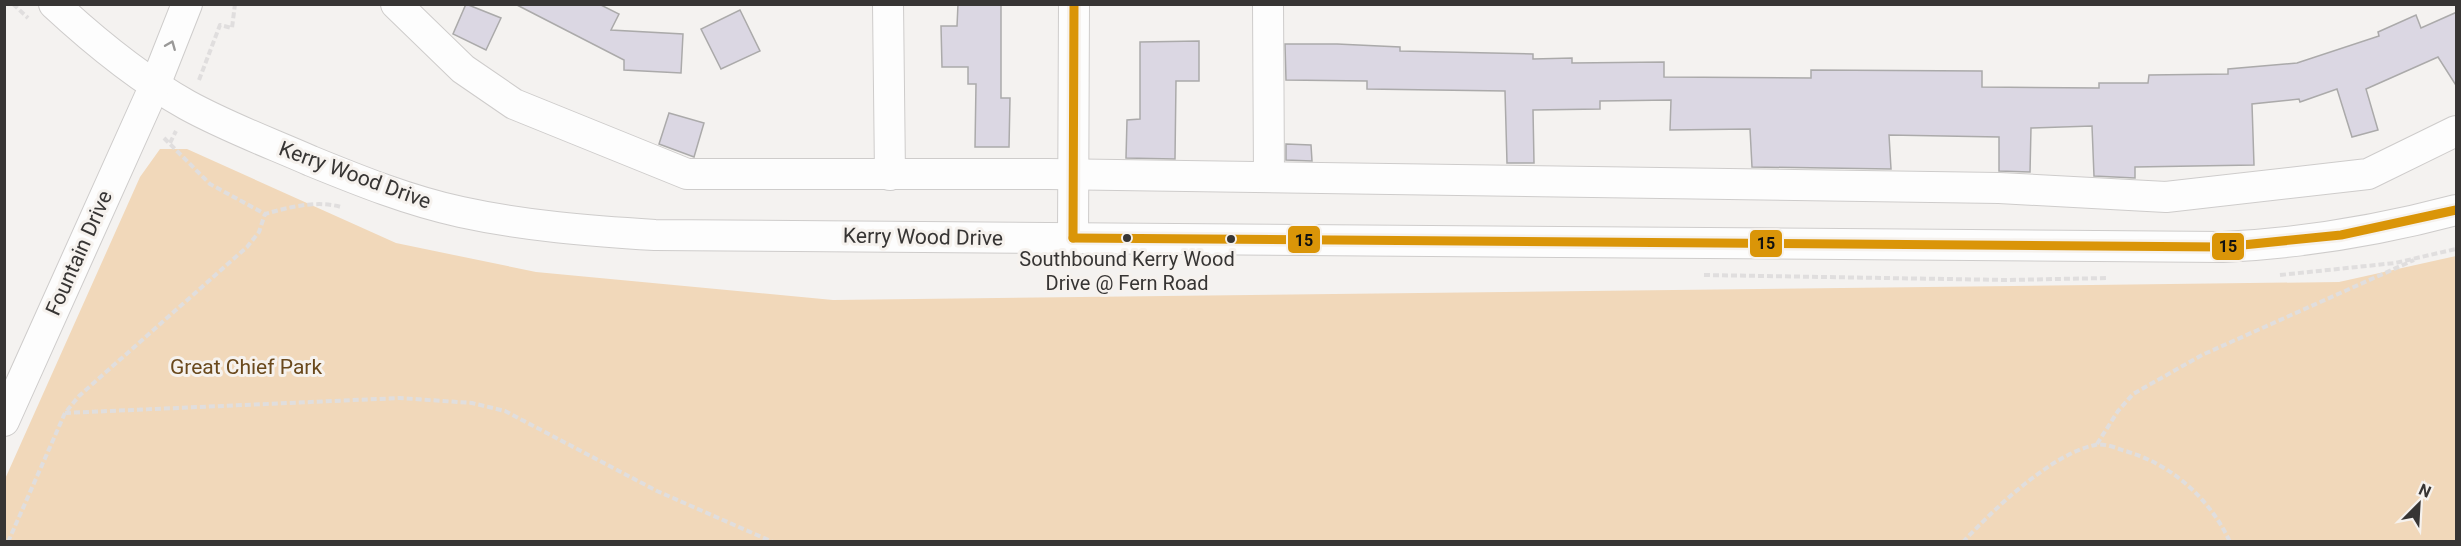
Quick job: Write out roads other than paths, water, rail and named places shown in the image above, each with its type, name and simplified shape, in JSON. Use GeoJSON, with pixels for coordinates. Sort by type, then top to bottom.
{"type":"FeatureCollection","features":[{"type":"Feature","properties":{"kind":"street","name":"Kerry Wood Drive"},"geometry":{"type":"LineString","coordinates":[[54,4],[101,46],[155,85],[188,106],[256,138],[395,194],[460,212],[536,226],[655,235],[2223,247],[2287,244],[2362,233],[2457,210]]}},
{"type":"Feature","properties":{"kind":"street","name":"Fountain Drive"},"geometry":{"type":"LineString","coordinates":[[4,421],[155,85],[187,4]]}},
{"type":"Feature","properties":{"kind":"street"},"geometry":{"type":"LineString","coordinates":[[396,4],[462,69],[514,104],[687,174],[1269,177],[1999,188],[2166,197],[2368,174],[2457,131]]}},
{"type":"Feature","properties":{"kind":"street"},"geometry":{"type":"LineString","coordinates":[[888,4],[890,175]]}},
{"type":"Feature","properties":{"kind":"street"},"geometry":{"type":"LineString","coordinates":[[1073,238],[1074,4]]}},
{"type":"Feature","properties":{"kind":"street"},"geometry":{"type":"LineString","coordinates":[[1268,4],[1269,177]]}},
{"type":"Feature","properties":{"kind":"place","name":"Southbound Kerry Wood Drive @ Fern Road"},"geometry":{"type":"Point","coordinates":[1127,238]}},
{"type":"Feature","properties":{"kind":"park label","name":"Great Chief Park"},"geometry":{"type":"Point","coordinates":[246,367]}}]}
